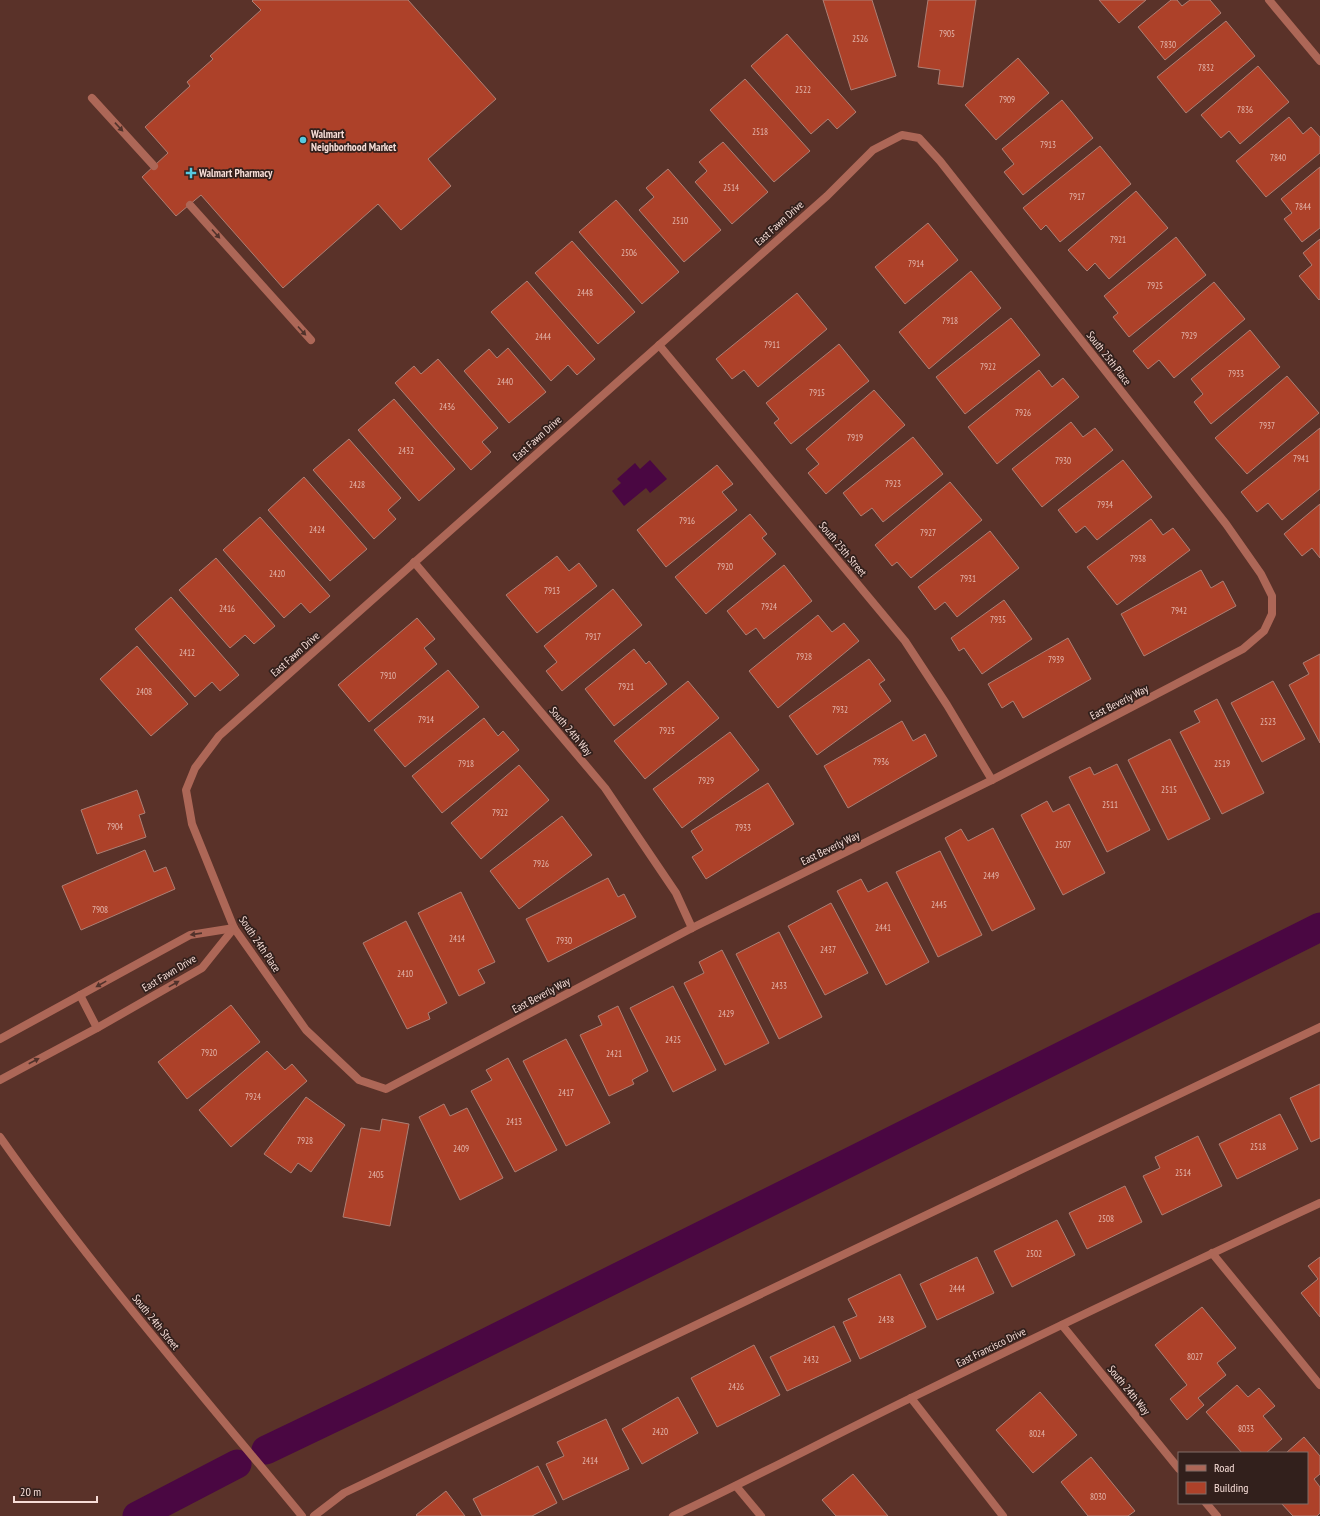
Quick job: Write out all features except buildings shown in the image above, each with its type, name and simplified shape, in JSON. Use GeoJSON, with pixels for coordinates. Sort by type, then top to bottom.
{"type":"FeatureCollection","features":[{"type":"Feature","properties":{"kind":"street"},"geometry":{"type":"LineString","coordinates":[[1269,0],[1320,61]]}},
{"type":"Feature","properties":{"kind":"street"},"geometry":{"type":"LineString","coordinates":[[92,98],[154,166]]}},
{"type":"Feature","properties":{"kind":"street","name":"East Fawn Drive"},"geometry":{"type":"LineString","coordinates":[[195,768],[219,736],[827,196],[873,150],[902,135]]}},
{"type":"Feature","properties":{"kind":"street","name":"South 25th Place"},"geometry":{"type":"LineString","coordinates":[[902,135],[919,138],[940,161],[1226,524],[1261,574],[1272,596],[1272,614]]}},
{"type":"Feature","properties":{"kind":"street"},"geometry":{"type":"LineString","coordinates":[[190,204],[311,340]]}},
{"type":"Feature","properties":{"kind":"street","name":"South 25th Street"},"geometry":{"type":"LineString","coordinates":[[659,345],[905,641],[947,705],[992,780]]}},
{"type":"Feature","properties":{"kind":"street","name":"South 24th Way"},"geometry":{"type":"LineString","coordinates":[[414,562],[605,788],[676,893],[692,928]]}},
{"type":"Feature","properties":{"kind":"street","name":"East Beverly Way"},"geometry":{"type":"LineString","coordinates":[[386,1089],[692,928],[992,780],[1243,649],[1264,631],[1272,614]]}},
{"type":"Feature","properties":{"kind":"street","name":"South 24th Place"},"geometry":{"type":"LineString","coordinates":[[195,768],[186,790],[192,824],[234,928],[306,1030],[359,1080],[386,1089]]}},
{"type":"Feature","properties":{"kind":"street","name":"East Fawn Drive"},"geometry":{"type":"LineString","coordinates":[[0,1039],[190,935],[234,928]]}},
{"type":"Feature","properties":{"kind":"street","name":"East Fawn Drive"},"geometry":{"type":"LineString","coordinates":[[0,1080],[97,1028],[202,968],[234,928]]}},
{"type":"Feature","properties":{"kind":"street"},"geometry":{"type":"LineString","coordinates":[[80,995],[97,1028]]}},
{"type":"Feature","properties":{"kind":"street"},"geometry":{"type":"LineString","coordinates":[[314,1516],[344,1493],[1320,1027]]}},
{"type":"Feature","properties":{"kind":"street","name":"South 24th Street"},"geometry":{"type":"LineString","coordinates":[[0,1137],[39,1192],[96,1267],[302,1516]]}},
{"type":"Feature","properties":{"kind":"street","name":"East Francisco Drive"},"geometry":{"type":"LineString","coordinates":[[673,1516],[911,1398],[1212,1253],[1320,1203]]}},
{"type":"Feature","properties":{"kind":"street"},"geometry":{"type":"LineString","coordinates":[[1212,1253],[1320,1385]]}},
{"type":"Feature","properties":{"kind":"street","name":"South 24th Way"},"geometry":{"type":"LineString","coordinates":[[1062,1326],[1178,1468]]}},
{"type":"Feature","properties":{"kind":"street"},"geometry":{"type":"LineString","coordinates":[[911,1398],[1003,1516]]}},
{"type":"Feature","properties":{"kind":"street"},"geometry":{"type":"LineString","coordinates":[[736,1486],[761,1516]]}},
{"type":"Feature","properties":{"kind":"street"},"geometry":{"type":"LineString","coordinates":[[1207,1504],[1217,1516]]}},
{"type":"Feature","properties":{"kind":"shaded area"},"geometry":{"type":"Polygon","coordinates":[[[650,460],[667,479],[650,493],[646,488],[624,506],[612,491],[621,483],[617,479],[635,463],[640,469],[650,460]]]}},
{"type":"Feature","properties":{"kind":"waterway"},"geometry":{"type":"LineString","coordinates":[[266,1450],[381,1395],[1320,927]]}},
{"type":"Feature","properties":{"kind":"waterway"},"geometry":{"type":"LineString","coordinates":[[137,1516],[237,1464]]}},
{"type":"Feature","properties":{"kind":"place","name":"Walmart Neighborhood Market"},"geometry":{"type":"Point","coordinates":[303,140]}},
{"type":"Feature","properties":{"kind":"place","name":"Walmart Pharmacy"},"geometry":{"type":"Point","coordinates":[191,173]}}]}
